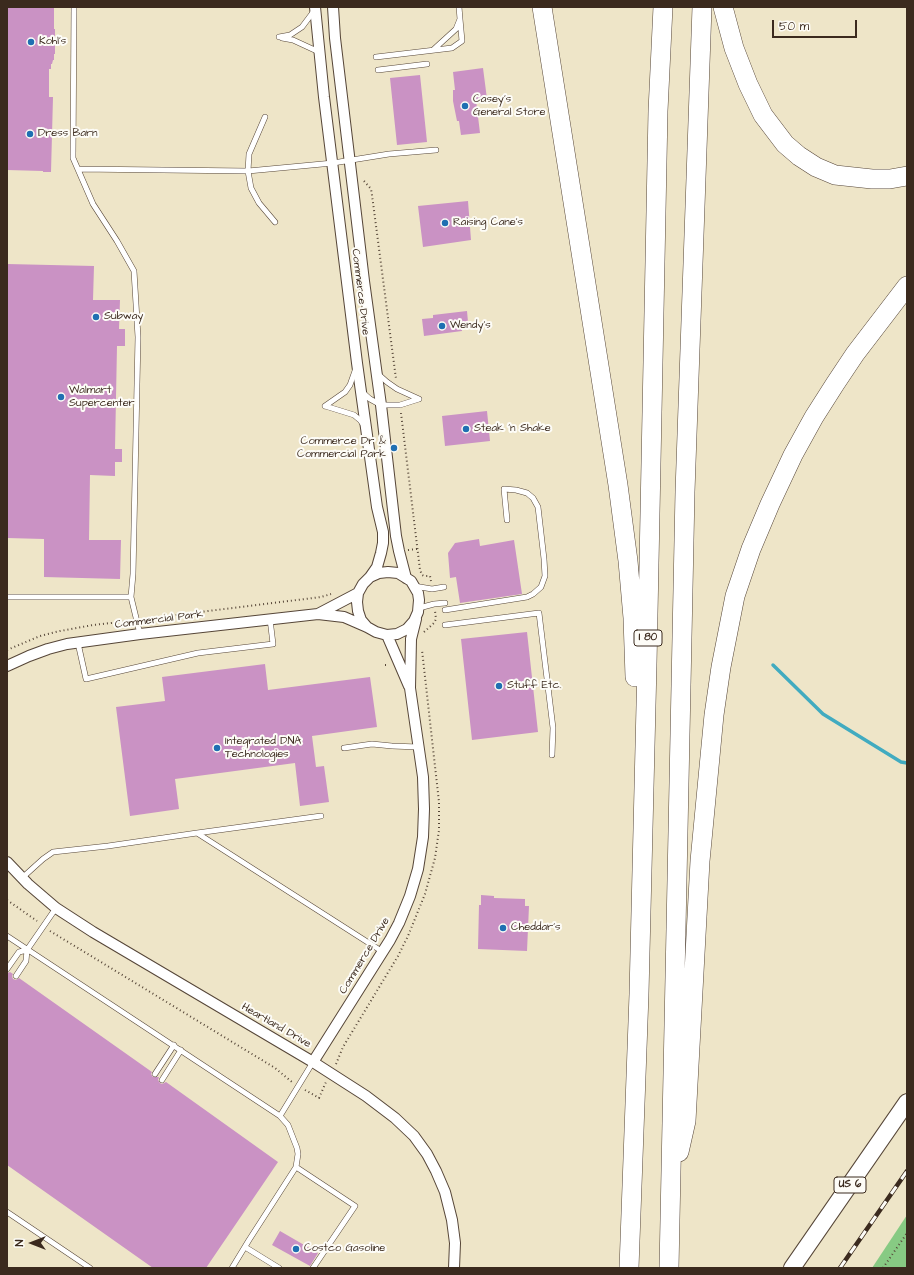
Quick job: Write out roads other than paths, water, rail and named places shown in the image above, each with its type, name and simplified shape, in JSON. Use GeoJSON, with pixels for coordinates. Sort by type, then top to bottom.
{"type":"FeatureCollection","features":[{"type":"Feature","properties":{"kind":"highway"},"geometry":{"type":"LineString","coordinates":[[542,7],[618,485],[628,561],[633,618],[642,846]]}},
{"type":"Feature","properties":{"kind":"highway"},"geometry":{"type":"LineString","coordinates":[[657,7],[658,110]]}},
{"type":"Feature","properties":{"kind":"highway","name":"I 80"},"geometry":{"type":"LineString","coordinates":[[629,1268],[639,994],[658,110],[663,7]]}},
{"type":"Feature","properties":{"kind":"highway"},"geometry":{"type":"LineString","coordinates":[[669,1268],[685,484],[702,7]]}},
{"type":"Feature","properties":{"kind":"highway"},"geometry":{"type":"LineString","coordinates":[[723,7],[734,48],[748,84],[763,115],[785,144],[799,156],[816,167],[835,175],[872,179],[890,179],[907,176]]}},
{"type":"Feature","properties":{"kind":"highway"},"geometry":{"type":"LineString","coordinates":[[670,1187],[686,1121],[701,853],[715,708],[721,667],[735,596],[750,549],[793,455],[814,417],[855,354],[907,286]]}},
{"type":"Feature","properties":{"kind":"main road","name":"US 6"},"geometry":{"type":"LineString","coordinates":[[792,1268],[907,1102]]}},
{"type":"Feature","properties":{"kind":"street","name":"Commerce Drive"},"geometry":{"type":"LineString","coordinates":[[333,7],[335,38],[396,536],[406,578]]}},
{"type":"Feature","properties":{"kind":"street","name":"Commerce Drive"},"geometry":{"type":"LineString","coordinates":[[315,9],[357,363],[376,507],[383,532],[383,543],[377,568],[370,577]]}},
{"type":"Feature","properties":{"kind":"street"},"geometry":{"type":"LineString","coordinates":[[367,627],[361,620],[357,602],[358,593],[363,584],[370,577],[379,573],[398,573],[406,578],[414,586],[419,600],[419,610],[411,639],[410,688]]}},
{"type":"Feature","properties":{"kind":"street"},"geometry":{"type":"LineString","coordinates":[[318,614],[358,593]]}},
{"type":"Feature","properties":{"kind":"street"},"geometry":{"type":"LineString","coordinates":[[318,614],[344,618],[386,635],[397,634],[407,629],[414,621],[419,610]]}},
{"type":"Feature","properties":{"kind":"street","name":"Commercial Park"},"geometry":{"type":"LineString","coordinates":[[7,666],[48,649],[78,643],[140,634],[318,614]]}},
{"type":"Feature","properties":{"kind":"street"},"geometry":{"type":"LineString","coordinates":[[386,635],[410,688]]}},
{"type":"Feature","properties":{"kind":"street","name":"Commerce Drive"},"geometry":{"type":"LineString","coordinates":[[313,1062],[383,952],[399,923],[410,896],[418,869],[423,837],[423,777],[410,688]]}},
{"type":"Feature","properties":{"kind":"street","name":"Heartland Drive"},"geometry":{"type":"LineString","coordinates":[[7,862],[22,878],[56,908],[106,940],[313,1062],[366,1096],[395,1118],[414,1136],[427,1154],[445,1192],[452,1220],[454,1268]]}},
{"type":"Feature","properties":{"kind":"lane"},"geometry":{"type":"LineString","coordinates":[[74,7],[73,158],[93,204],[117,240],[134,271],[138,337],[133,574],[130,597],[140,634]]}},
{"type":"Feature","properties":{"kind":"lane"},"geometry":{"type":"LineString","coordinates":[[376,57],[452,48],[462,41],[459,7]]}},
{"type":"Feature","properties":{"kind":"lane"},"geometry":{"type":"LineString","coordinates":[[315,9],[302,27],[290,35],[279,37],[293,40],[320,52]]}},
{"type":"Feature","properties":{"kind":"lane"},"geometry":{"type":"LineString","coordinates":[[433,50],[456,29],[460,18]]}},
{"type":"Feature","properties":{"kind":"lane"},"geometry":{"type":"LineString","coordinates":[[378,70],[427,64]]}},
{"type":"Feature","properties":{"kind":"lane"},"geometry":{"type":"LineString","coordinates":[[264,117],[249,154],[248,171],[251,188],[259,204],[275,222]]}},
{"type":"Feature","properties":{"kind":"lane"},"geometry":{"type":"LineString","coordinates":[[78,169],[248,171],[333,163],[389,154],[436,150]]}},
{"type":"Feature","properties":{"kind":"lane"},"geometry":{"type":"LineString","coordinates":[[357,363],[350,385],[345,392],[325,406],[354,415],[366,428]]}},
{"type":"Feature","properties":{"kind":"lane"},"geometry":{"type":"LineString","coordinates":[[361,391],[370,399],[381,405],[400,406],[419,399],[397,389],[376,372]]}},
{"type":"Feature","properties":{"kind":"lane"},"geometry":{"type":"LineString","coordinates":[[445,610],[527,598],[541,587],[545,576],[544,559],[538,507],[533,498],[527,493],[504,489],[507,520]]}},
{"type":"Feature","properties":{"kind":"lane"},"geometry":{"type":"LineString","coordinates":[[414,586],[432,589],[444,587]]}},
{"type":"Feature","properties":{"kind":"lane"},"geometry":{"type":"LineString","coordinates":[[7,597],[130,597]]}},
{"type":"Feature","properties":{"kind":"lane"},"geometry":{"type":"LineString","coordinates":[[419,610],[434,604],[445,603]]}},
{"type":"Feature","properties":{"kind":"lane"},"geometry":{"type":"LineString","coordinates":[[445,625],[539,613],[553,728],[552,755]]}},
{"type":"Feature","properties":{"kind":"lane"},"geometry":{"type":"LineString","coordinates":[[78,643],[86,680],[198,653],[273,644],[270,619]]}},
{"type":"Feature","properties":{"kind":"lane"},"geometry":{"type":"LineString","coordinates":[[344,748],[372,744],[418,747]]}},
{"type":"Feature","properties":{"kind":"lane"},"geometry":{"type":"LineString","coordinates":[[22,878],[52,852],[108,846],[321,816]]}},
{"type":"Feature","properties":{"kind":"lane"},"geometry":{"type":"LineString","coordinates":[[197,833],[383,952]]}},
{"type":"Feature","properties":{"kind":"lane"},"geometry":{"type":"LineString","coordinates":[[16,976],[26,961],[27,950],[56,908]]}},
{"type":"Feature","properties":{"kind":"lane"},"geometry":{"type":"LineString","coordinates":[[7,936],[280,1116],[288,1125],[297,1148],[298,1154],[296,1167],[232,1268]]}},
{"type":"Feature","properties":{"kind":"lane"},"geometry":{"type":"LineString","coordinates":[[7,969],[19,952],[27,950]]}},
{"type":"Feature","properties":{"kind":"lane"},"geometry":{"type":"LineString","coordinates":[[155,1074],[174,1045]]}},
{"type":"Feature","properties":{"kind":"lane"},"geometry":{"type":"LineString","coordinates":[[162,1080],[181,1050]]}},
{"type":"Feature","properties":{"kind":"lane"},"geometry":{"type":"LineString","coordinates":[[280,1116],[313,1062]]}},
{"type":"Feature","properties":{"kind":"lane"},"geometry":{"type":"LineString","coordinates":[[296,1167],[355,1206],[313,1268]]}},
{"type":"Feature","properties":{"kind":"lane"},"geometry":{"type":"LineString","coordinates":[[7,1212],[90,1268]]}},
{"type":"Feature","properties":{"kind":"lane"},"geometry":{"type":"LineString","coordinates":[[245,1247],[279,1268]]}},
{"type":"Feature","properties":{"kind":"waterway"},"geometry":{"type":"LineString","coordinates":[[773,665],[823,714],[901,762],[907,763]]}},
{"type":"Feature","properties":{"kind":"railway"},"geometry":{"type":"LineString","coordinates":[[840,1268],[907,1171]]}},
{"type":"Feature","properties":{"kind":"place","name":"Kohl's"},"geometry":{"type":"Point","coordinates":[31,42]}},
{"type":"Feature","properties":{"kind":"place","name":"Casey's General Store"},"geometry":{"type":"Point","coordinates":[465,106]}},
{"type":"Feature","properties":{"kind":"place","name":"Dress Barn"},"geometry":{"type":"Point","coordinates":[30,134]}},
{"type":"Feature","properties":{"kind":"place","name":"Raising Cane's"},"geometry":{"type":"Point","coordinates":[445,223]}},
{"type":"Feature","properties":{"kind":"place","name":"Subway"},"geometry":{"type":"Point","coordinates":[96,317]}},
{"type":"Feature","properties":{"kind":"place","name":"Wendy's"},"geometry":{"type":"Point","coordinates":[442,326]}},
{"type":"Feature","properties":{"kind":"place","name":"Walmart Supercenter"},"geometry":{"type":"Point","coordinates":[61,397]}},
{"type":"Feature","properties":{"kind":"place","name":"Steak 'n Shake"},"geometry":{"type":"Point","coordinates":[466,429]}},
{"type":"Feature","properties":{"kind":"place","name":"Commerce Dr & Commercial Park"},"geometry":{"type":"Point","coordinates":[394,448]}},
{"type":"Feature","properties":{"kind":"place","name":"Stuff Etc."},"geometry":{"type":"Point","coordinates":[499,686]}},
{"type":"Feature","properties":{"kind":"place","name":"Integrated DNA Technologies"},"geometry":{"type":"Point","coordinates":[217,748]}},
{"type":"Feature","properties":{"kind":"place","name":"Cheddar's"},"geometry":{"type":"Point","coordinates":[503,928]}},
{"type":"Feature","properties":{"kind":"place","name":"Costco Gasoline"},"geometry":{"type":"Point","coordinates":[296,1249]}}]}
